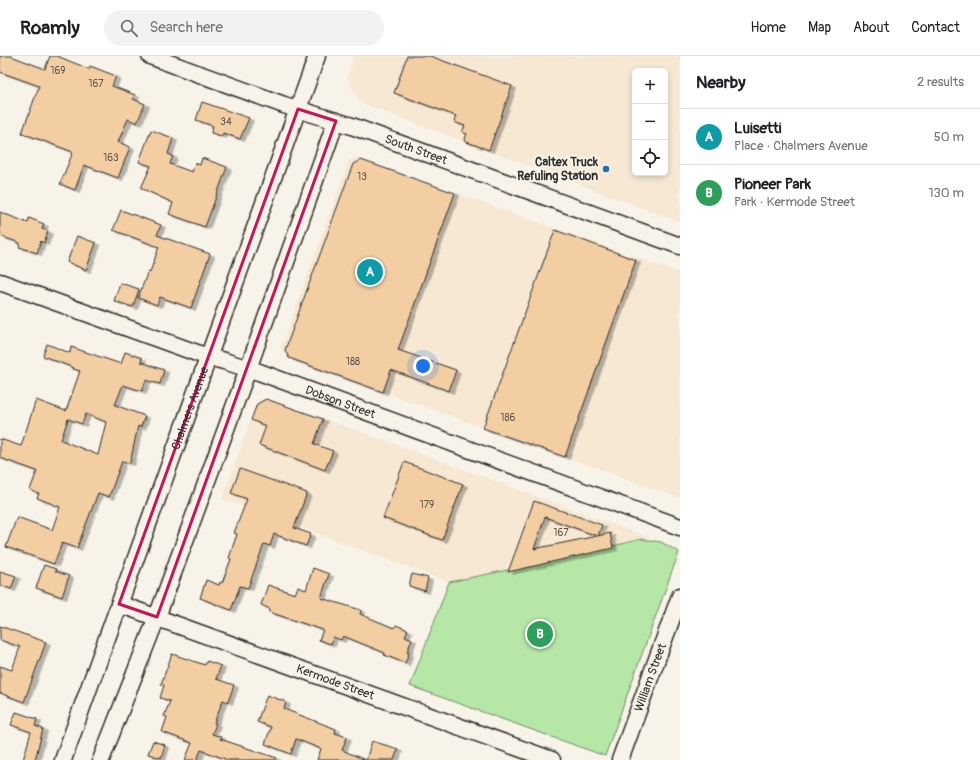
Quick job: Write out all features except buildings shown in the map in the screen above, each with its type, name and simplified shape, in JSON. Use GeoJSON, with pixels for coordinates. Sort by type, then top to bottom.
{"type":"FeatureCollection","features":[{"type":"Feature","properties":{"kind":"street","name":"South Street"},"geometry":{"type":"LineString","coordinates":[[150,56],[298,109],[336,121],[680,246]]}},
{"type":"Feature","properties":{"kind":"street","name":"Chalmers Avenue"},"geometry":{"type":"LineString","coordinates":[[62,760],[318,56]]}},
{"type":"Feature","properties":{"kind":"street"},"geometry":{"type":"LineString","coordinates":[[101,760],[157,617],[248,369],[336,121]]}},
{"type":"Feature","properties":{"kind":"street","name":"Dobson Street"},"geometry":{"type":"LineString","coordinates":[[0,282],[208,357],[248,369],[680,527]]}},
{"type":"Feature","properties":{"kind":"street","name":"William Street"},"geometry":{"type":"LineString","coordinates":[[620,760],[680,596]]}},
{"type":"Feature","properties":{"kind":"street","name":"Kermode Street"},"geometry":{"type":"LineString","coordinates":[[119,604],[552,760]]}},
{"type":"Feature","properties":{"kind":"highlighted area"},"geometry":{"type":"Polygon","coordinates":[[[298,109],[336,121],[157,617],[119,604],[298,109]]]}},
{"type":"Feature","properties":{"kind":"shaded area"},"geometry":{"type":"Polygon","coordinates":[[[354,56],[680,56],[680,222],[361,103],[347,78],[354,56]]]}},
{"type":"Feature","properties":{"kind":"shaded area"},"geometry":{"type":"Polygon","coordinates":[[[357,158],[680,273],[680,498],[286,357],[281,348],[349,161],[357,158]]]}},
{"type":"Feature","properties":{"kind":"shaded area"},"geometry":{"type":"Polygon","coordinates":[[[266,399],[370,435],[661,542],[641,539],[562,559],[449,582],[222,499],[257,403],[266,399]]]}},
{"type":"Feature","properties":{"kind":"green space"},"geometry":{"type":"Polygon","coordinates":[[[641,539],[661,542],[679,552],[605,756],[410,686],[449,582],[562,559],[641,539]]]}},
{"type":"Feature","properties":{"kind":"place","name":"Caltex Truck Refuling Station"},"geometry":{"type":"Point","coordinates":[606,169]}},
{"type":"Feature","properties":{"kind":"place","name":"Luisetti"},"geometry":{"type":"Point","coordinates":[370,272]}},
{"type":"Feature","properties":{"kind":"place","name":"Pioneer Park"},"geometry":{"type":"Point","coordinates":[540,634]}}]}
